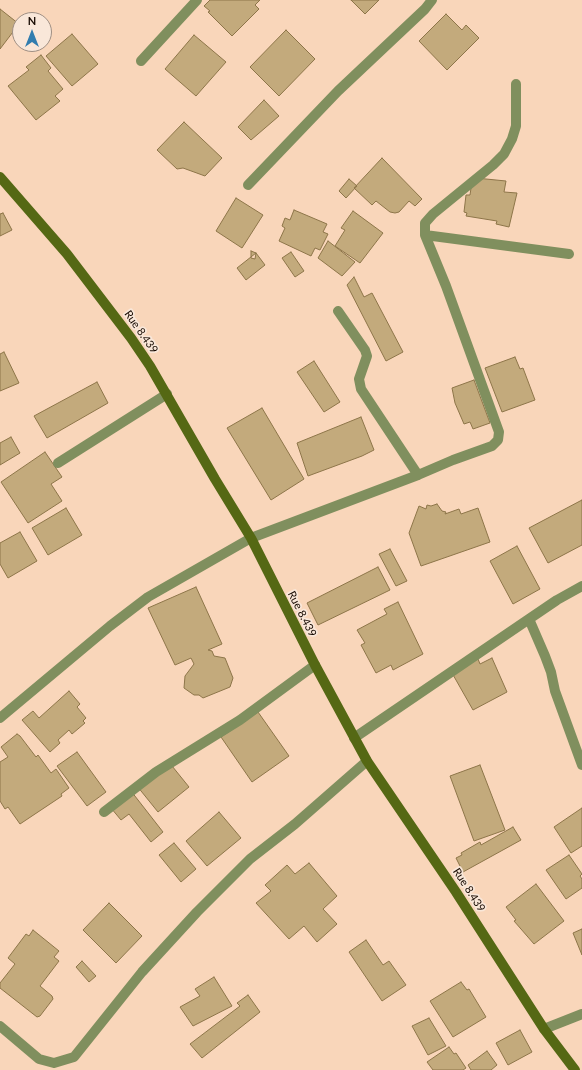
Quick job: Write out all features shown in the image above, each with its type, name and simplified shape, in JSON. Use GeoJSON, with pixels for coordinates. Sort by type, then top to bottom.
{"type":"FeatureCollection","features":[{"type":"Feature","properties":{"kind":"street"},"geometry":{"type":"LineString","coordinates":[[141,61],[197,0]]}},
{"type":"Feature","properties":{"kind":"street"},"geometry":{"type":"LineString","coordinates":[[248,185],[338,91],[425,9],[432,0]]}},
{"type":"Feature","properties":{"kind":"street"},"geometry":{"type":"LineString","coordinates":[[0,718],[110,626],[148,598],[251,538],[492,446],[498,440],[499,432],[446,286],[425,235],[425,224],[433,214],[494,165],[504,154],[512,139],[516,126],[516,84]]}},
{"type":"Feature","properties":{"kind":"street","name":"Rue 8.439"},"geometry":{"type":"LineString","coordinates":[[0,177],[67,254],[131,338],[167,394],[215,479],[251,538],[315,665],[354,738],[456,892],[544,1029],[575,1070]]}},
{"type":"Feature","properties":{"kind":"street"},"geometry":{"type":"LineString","coordinates":[[425,235],[569,254]]}},
{"type":"Feature","properties":{"kind":"street"},"geometry":{"type":"LineString","coordinates":[[338,311],[365,350],[366,356],[359,379],[361,389],[418,475]]}},
{"type":"Feature","properties":{"kind":"street"},"geometry":{"type":"LineString","coordinates":[[58,463],[167,394]]}},
{"type":"Feature","properties":{"kind":"street"},"geometry":{"type":"LineString","coordinates":[[354,738],[557,600],[582,586]]}},
{"type":"Feature","properties":{"kind":"street"},"geometry":{"type":"LineString","coordinates":[[529,619],[551,672],[555,691],[582,765]]}},
{"type":"Feature","properties":{"kind":"street"},"geometry":{"type":"LineString","coordinates":[[104,812],[156,772],[240,720],[315,665]]}},
{"type":"Feature","properties":{"kind":"street"},"geometry":{"type":"LineString","coordinates":[[0,1026],[39,1059],[54,1063],[74,1057],[142,972],[197,912],[250,860],[295,824],[368,761]]}},
{"type":"Feature","properties":{"kind":"street"},"geometry":{"type":"LineString","coordinates":[[544,1029],[582,1014]]}},
{"type":"Feature","properties":{"kind":"building"},"geometry":{"type":"Polygon","coordinates":[[[210,0],[260,0],[255,5],[259,9],[232,36],[204,6],[210,0]]]}},
{"type":"Feature","properties":{"kind":"building"},"geometry":{"type":"Polygon","coordinates":[[[351,0],[379,0],[365,14],[351,0]]]}},
{"type":"Feature","properties":{"kind":"building"},"geometry":{"type":"Polygon","coordinates":[[[0,9],[12,18],[12,33],[0,49],[0,9]]]}},
{"type":"Feature","properties":{"kind":"building"},"geometry":{"type":"Polygon","coordinates":[[[446,14],[462,30],[466,25],[479,38],[447,70],[419,41],[446,14]]]}},
{"type":"Feature","properties":{"kind":"building"},"geometry":{"type":"Polygon","coordinates":[[[286,30],[315,59],[279,96],[250,67],[286,30]]]}},
{"type":"Feature","properties":{"kind":"building"},"geometry":{"type":"Polygon","coordinates":[[[72,34],[98,64],[72,86],[46,56],[72,34]]]}},
{"type":"Feature","properties":{"kind":"building"},"geometry":{"type":"Polygon","coordinates":[[[194,35],[226,62],[196,96],[165,69],[194,35]]]}},
{"type":"Feature","properties":{"kind":"building"},"geometry":{"type":"Polygon","coordinates":[[[41,55],[51,68],[48,71],[63,89],[55,96],[60,101],[36,120],[8,86],[29,70],[26,67],[41,55]]]}},
{"type":"Feature","properties":{"kind":"building"},"geometry":{"type":"Polygon","coordinates":[[[264,100],[279,116],[251,140],[238,127],[264,100]]]}},
{"type":"Feature","properties":{"kind":"building"},"geometry":{"type":"Polygon","coordinates":[[[184,122],[222,158],[205,176],[183,168],[177,169],[157,150],[184,122]]]}},
{"type":"Feature","properties":{"kind":"building"},"geometry":{"type":"Polygon","coordinates":[[[382,158],[422,199],[415,206],[409,201],[399,212],[390,212],[376,201],[372,205],[354,188],[382,158]]]}},
{"type":"Feature","properties":{"kind":"building"},"geometry":{"type":"Polygon","coordinates":[[[476,178],[506,181],[504,192],[517,193],[509,227],[496,224],[497,221],[466,216],[467,213],[464,212],[466,195],[470,195],[472,181],[476,178]]]}},
{"type":"Feature","properties":{"kind":"building"},"geometry":{"type":"Polygon","coordinates":[[[349,179],[357,186],[346,198],[339,191],[349,179]]]}},
{"type":"Feature","properties":{"kind":"building"},"geometry":{"type":"Polygon","coordinates":[[[236,198],[263,215],[242,248],[216,231],[236,198]]]}},
{"type":"Feature","properties":{"kind":"building"},"geometry":{"type":"Polygon","coordinates":[[[294,210],[327,224],[323,232],[328,234],[320,250],[315,248],[311,256],[279,241],[285,228],[282,226],[285,218],[290,220],[294,210]]]}},
{"type":"Feature","properties":{"kind":"building"},"geometry":{"type":"Polygon","coordinates":[[[353,211],[383,233],[360,263],[335,246],[345,230],[341,228],[353,211]]]}},
{"type":"Feature","properties":{"kind":"building"},"geometry":{"type":"Polygon","coordinates":[[[3,213],[12,230],[0,236],[0,214],[3,213]]]}},
{"type":"Feature","properties":{"kind":"building"},"geometry":{"type":"Polygon","coordinates":[[[328,241],[355,262],[342,276],[318,258],[328,241]]]}},
{"type":"Feature","properties":{"kind":"building"},"geometry":{"type":"Polygon","coordinates":[[[251,251],[256,253],[255,259],[251,258],[251,251]]]}},
{"type":"Feature","properties":{"kind":"building"},"geometry":{"type":"Polygon","coordinates":[[[291,252],[304,271],[295,277],[282,258],[291,252]]]}},
{"type":"Feature","properties":{"kind":"building"},"geometry":{"type":"Polygon","coordinates":[[[256,253],[265,265],[246,280],[237,268],[256,253]]]}},
{"type":"Feature","properties":{"kind":"building"},"geometry":{"type":"Polygon","coordinates":[[[354,277],[364,297],[372,293],[403,352],[386,361],[347,285],[354,277]]]}},
{"type":"Feature","properties":{"kind":"building"},"geometry":{"type":"Polygon","coordinates":[[[4,352],[19,383],[0,391],[0,354],[4,352]]]}},
{"type":"Feature","properties":{"kind":"building"},"geometry":{"type":"Polygon","coordinates":[[[515,357],[520,369],[523,368],[535,400],[502,412],[485,368],[515,357]]]}},
{"type":"Feature","properties":{"kind":"building"},"geometry":{"type":"Polygon","coordinates":[[[314,361],[340,402],[324,412],[297,372],[314,361]]]}},
{"type":"Feature","properties":{"kind":"building"},"geometry":{"type":"Polygon","coordinates":[[[474,380],[490,423],[473,429],[470,422],[464,424],[455,403],[452,388],[474,380]]]}},
{"type":"Feature","properties":{"kind":"building"},"geometry":{"type":"Polygon","coordinates":[[[97,382],[108,403],[47,438],[34,416],[97,382]]]}},
{"type":"Feature","properties":{"kind":"building"},"geometry":{"type":"Polygon","coordinates":[[[262,408],[304,479],[271,500],[227,428],[262,408]]]}},
{"type":"Feature","properties":{"kind":"building"},"geometry":{"type":"Polygon","coordinates":[[[361,417],[374,450],[308,476],[297,443],[361,417]]]}},
{"type":"Feature","properties":{"kind":"building"},"geometry":{"type":"Polygon","coordinates":[[[11,437],[20,453],[0,465],[0,443],[11,437]]]}},
{"type":"Feature","properties":{"kind":"building"},"geometry":{"type":"Polygon","coordinates":[[[45,452],[62,477],[51,484],[62,501],[28,523],[1,482],[45,452]]]}},
{"type":"Feature","properties":{"kind":"building"},"geometry":{"type":"Polygon","coordinates":[[[582,500],[582,545],[548,563],[529,528],[582,500]]]}},
{"type":"Feature","properties":{"kind":"building"},"geometry":{"type":"Polygon","coordinates":[[[437,504],[442,511],[446,512],[445,514],[459,509],[461,514],[478,508],[490,542],[421,566],[409,533],[419,506],[426,509],[427,505],[431,506],[437,504]]]}},
{"type":"Feature","properties":{"kind":"building"},"geometry":{"type":"Polygon","coordinates":[[[66,508],[82,535],[48,555],[32,528],[66,508]]]}},
{"type":"Feature","properties":{"kind":"building"},"geometry":{"type":"Polygon","coordinates":[[[20,532],[37,561],[8,578],[0,564],[0,543],[20,532]]]}},
{"type":"Feature","properties":{"kind":"building"},"geometry":{"type":"Polygon","coordinates":[[[517,546],[540,589],[513,604],[490,561],[517,546]]]}},
{"type":"Feature","properties":{"kind":"building"},"geometry":{"type":"Polygon","coordinates":[[[390,549],[407,581],[396,586],[379,554],[390,549]]]}},
{"type":"Feature","properties":{"kind":"building"},"geometry":{"type":"Polygon","coordinates":[[[378,567],[390,590],[318,625],[307,603],[378,567]]]}},
{"type":"Feature","properties":{"kind":"building"},"geometry":{"type":"Polygon","coordinates":[[[196,587],[222,644],[208,650],[212,651],[214,656],[225,658],[233,678],[230,687],[203,698],[199,695],[194,695],[184,688],[185,676],[194,664],[191,658],[175,665],[148,608],[196,587]]]}},
{"type":"Feature","properties":{"kind":"building"},"geometry":{"type":"Polygon","coordinates":[[[398,602],[423,654],[393,670],[391,665],[376,673],[361,645],[365,643],[357,630],[387,614],[384,609],[398,602]]]}},
{"type":"Feature","properties":{"kind":"building"},"geometry":{"type":"Polygon","coordinates":[[[492,658],[507,692],[473,710],[452,673],[478,659],[480,664],[492,658]]]}},
{"type":"Feature","properties":{"kind":"building"},"geometry":{"type":"Polygon","coordinates":[[[69,691],[80,704],[77,707],[86,718],[83,721],[85,723],[72,734],[69,730],[58,740],[60,743],[50,752],[22,720],[33,711],[39,718],[69,691]]]}},
{"type":"Feature","properties":{"kind":"building"},"geometry":{"type":"Polygon","coordinates":[[[258,712],[289,756],[252,782],[221,737],[258,712]]]}},
{"type":"Feature","properties":{"kind":"building"},"geometry":{"type":"Polygon","coordinates":[[[17,734],[36,757],[38,755],[51,773],[56,769],[69,788],[61,794],[62,796],[20,824],[8,807],[5,809],[0,801],[0,762],[8,757],[1,747],[17,734]]]}},
{"type":"Feature","properties":{"kind":"building"},"geometry":{"type":"Polygon","coordinates":[[[77,752],[106,792],[87,806],[57,766],[77,752]]]}},
{"type":"Feature","properties":{"kind":"building"},"geometry":{"type":"Polygon","coordinates":[[[168,761],[189,787],[158,812],[137,786],[168,761]]]}},
{"type":"Feature","properties":{"kind":"building"},"geometry":{"type":"Polygon","coordinates":[[[480,765],[505,830],[474,841],[450,776],[480,765]]]}},
{"type":"Feature","properties":{"kind":"building"},"geometry":{"type":"Polygon","coordinates":[[[131,791],[163,832],[151,842],[129,814],[121,820],[111,808],[131,791]]]}},
{"type":"Feature","properties":{"kind":"building"},"geometry":{"type":"Polygon","coordinates":[[[582,808],[582,846],[571,853],[554,827],[582,808]]]}},
{"type":"Feature","properties":{"kind":"building"},"geometry":{"type":"Polygon","coordinates":[[[219,812],[241,838],[207,866],[186,841],[219,812]]]}},
{"type":"Feature","properties":{"kind":"building"},"geometry":{"type":"Polygon","coordinates":[[[513,827],[521,840],[463,872],[456,858],[462,855],[461,853],[480,842],[481,845],[513,827]]]}},
{"type":"Feature","properties":{"kind":"building"},"geometry":{"type":"Polygon","coordinates":[[[174,843],[196,869],[181,882],[159,855],[174,843]]]}},
{"type":"Feature","properties":{"kind":"building"},"geometry":{"type":"Polygon","coordinates":[[[569,855],[582,874],[580,876],[582,879],[582,888],[566,899],[546,870],[569,855]]]}},
{"type":"Feature","properties":{"kind":"building"},"geometry":{"type":"Polygon","coordinates":[[[309,863],[337,896],[323,909],[337,924],[317,942],[304,926],[289,939],[256,903],[271,891],[265,885],[287,865],[295,874],[309,863]]]}},
{"type":"Feature","properties":{"kind":"building"},"geometry":{"type":"Polygon","coordinates":[[[536,884],[564,921],[534,944],[514,921],[516,920],[506,907],[536,884]]]}},
{"type":"Feature","properties":{"kind":"building"},"geometry":{"type":"Polygon","coordinates":[[[109,903],[142,936],[116,963],[83,930],[109,903]]]}},
{"type":"Feature","properties":{"kind":"building"},"geometry":{"type":"Polygon","coordinates":[[[582,929],[582,955],[573,933],[582,929]]]}},
{"type":"Feature","properties":{"kind":"building"},"geometry":{"type":"Polygon","coordinates":[[[33,930],[59,951],[54,957],[59,961],[40,986],[52,996],[53,999],[40,1016],[37,1017],[0,988],[0,983],[15,964],[8,958],[26,934],[29,936],[33,930]]]}},
{"type":"Feature","properties":{"kind":"building"},"geometry":{"type":"Polygon","coordinates":[[[366,940],[383,965],[389,961],[406,985],[382,1001],[349,952],[366,940]]]}},
{"type":"Feature","properties":{"kind":"building"},"geometry":{"type":"Polygon","coordinates":[[[82,961],[96,976],[89,982],[76,967],[82,961]]]}},
{"type":"Feature","properties":{"kind":"building"},"geometry":{"type":"Polygon","coordinates":[[[214,977],[232,1006],[193,1026],[180,1007],[200,996],[195,989],[214,977]]]}},
{"type":"Feature","properties":{"kind":"building"},"geometry":{"type":"Polygon","coordinates":[[[461,982],[467,990],[469,989],[486,1017],[453,1037],[430,1001],[461,982]]]}},
{"type":"Feature","properties":{"kind":"building"},"geometry":{"type":"Polygon","coordinates":[[[248,995],[260,1012],[202,1058],[190,1044],[240,1006],[237,1003],[248,995]]]}},
{"type":"Feature","properties":{"kind":"building"},"geometry":{"type":"Polygon","coordinates":[[[429,1018],[446,1046],[428,1055],[412,1026],[429,1018]]]}},
{"type":"Feature","properties":{"kind":"building"},"geometry":{"type":"Polygon","coordinates":[[[520,1030],[532,1052],[508,1065],[496,1043],[520,1030]]]}},
{"type":"Feature","properties":{"kind":"building"},"geometry":{"type":"Polygon","coordinates":[[[449,1047],[454,1054],[456,1053],[466,1068],[463,1070],[433,1070],[427,1062],[449,1047]]]}},
{"type":"Feature","properties":{"kind":"building"},"geometry":{"type":"Polygon","coordinates":[[[487,1051],[497,1065],[491,1070],[471,1070],[468,1065],[487,1051]]]}}]}
